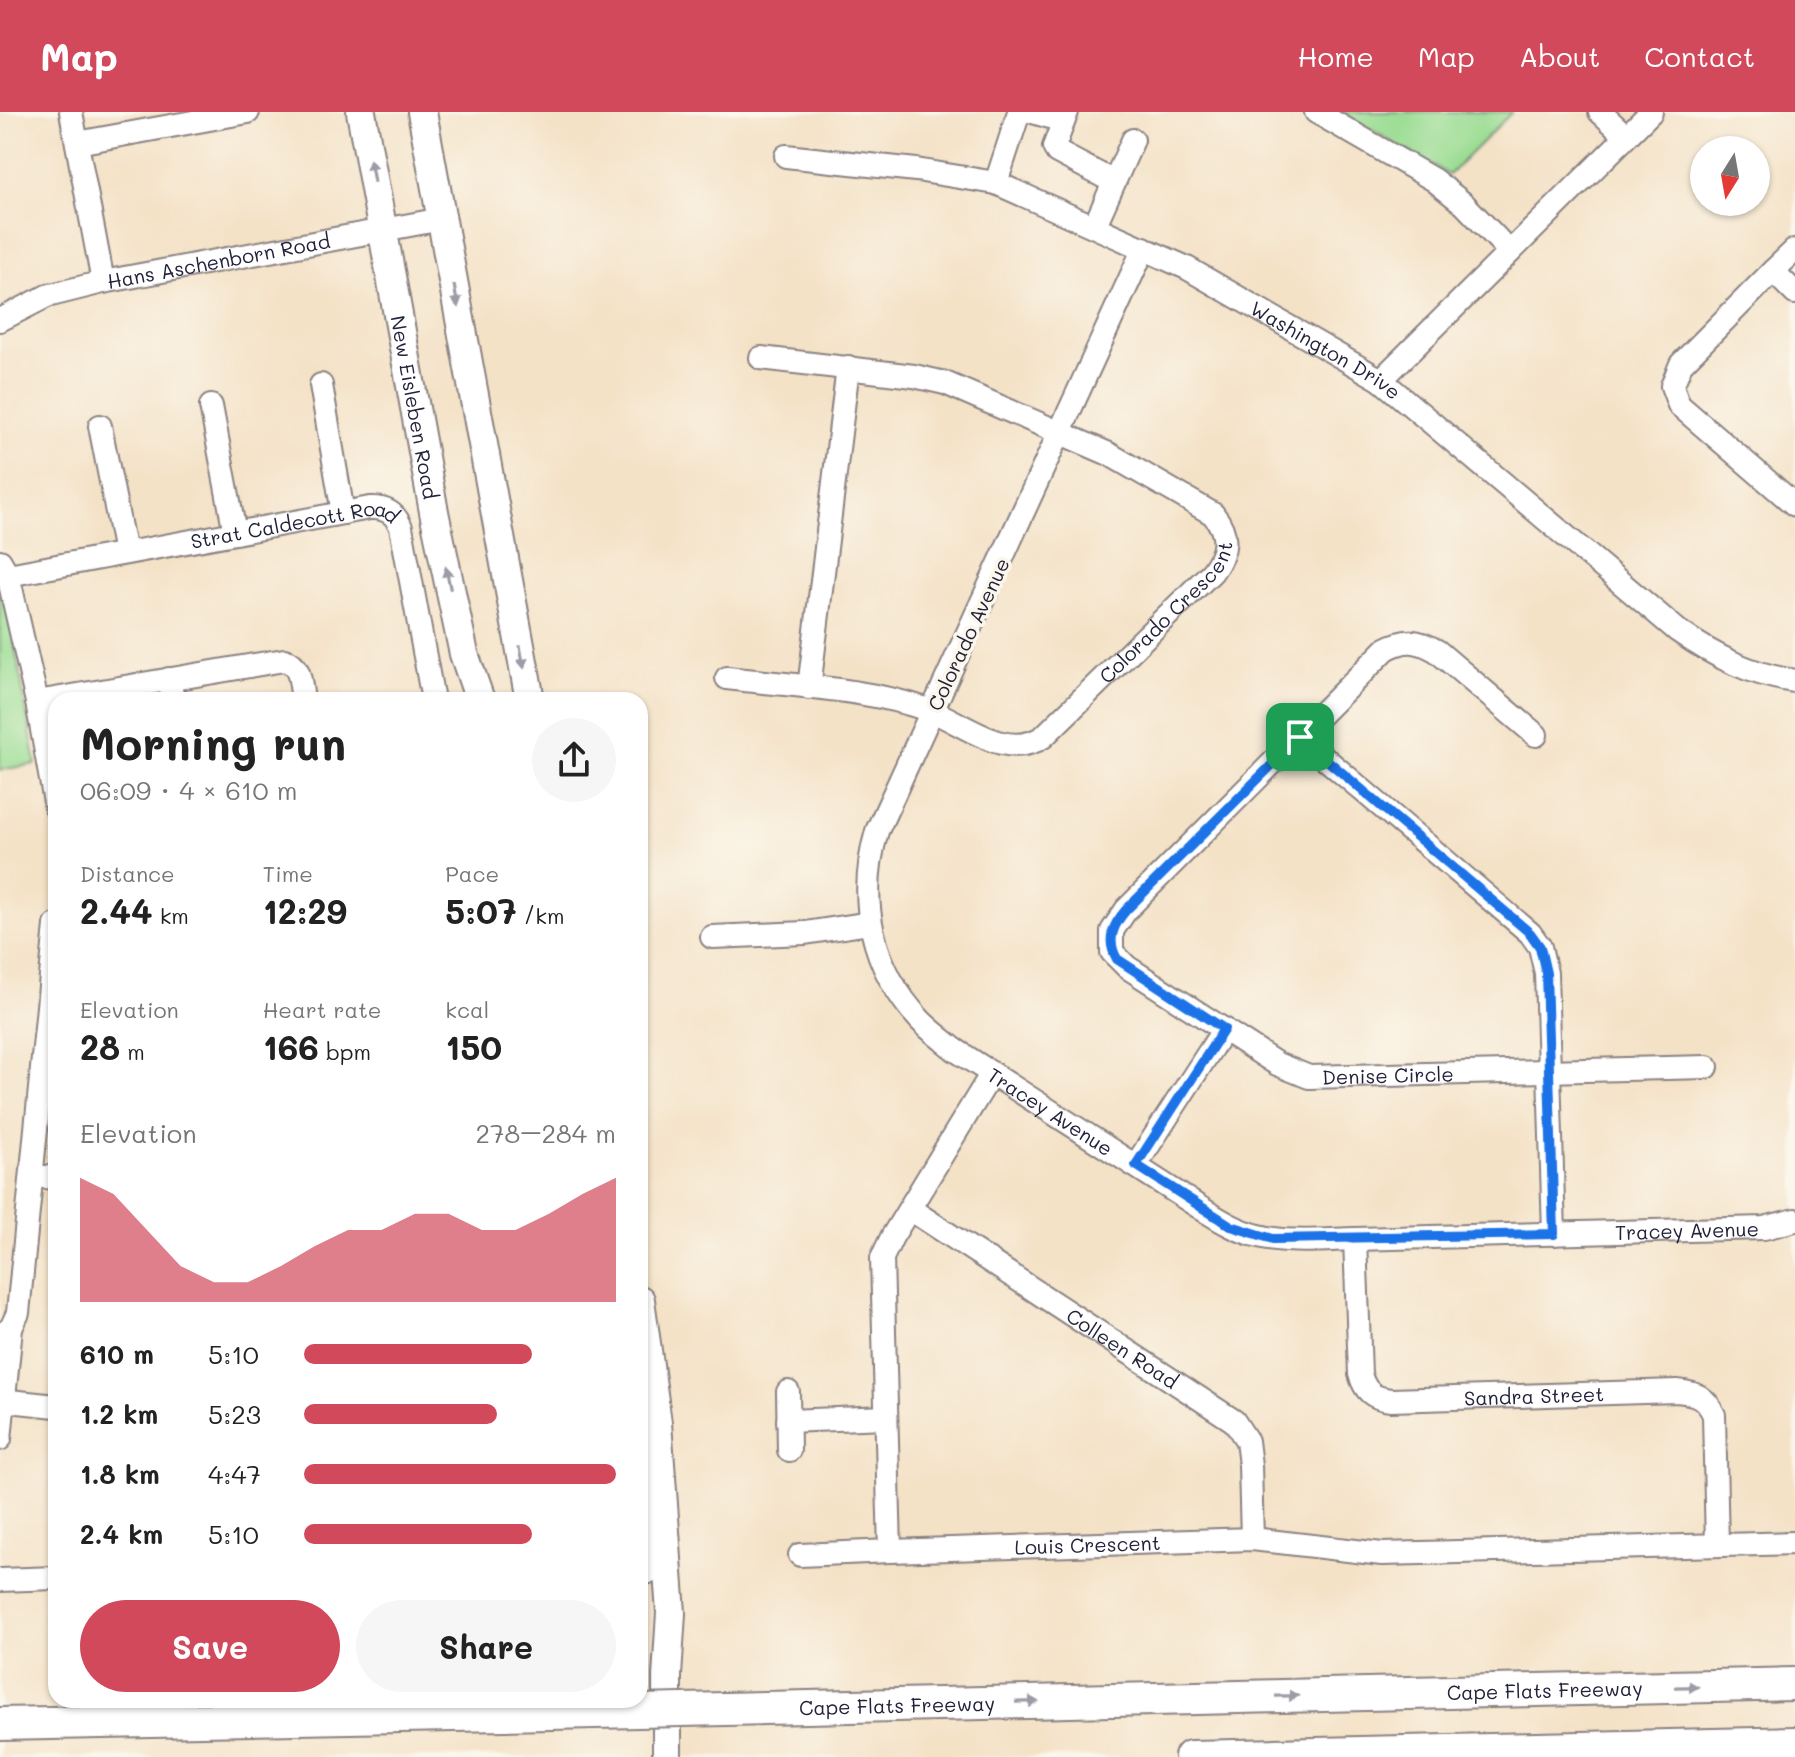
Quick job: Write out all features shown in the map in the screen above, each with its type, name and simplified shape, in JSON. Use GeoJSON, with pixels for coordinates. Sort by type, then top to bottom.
{"type":"FeatureCollection","features":[{"type":"Feature","properties":{"kind":"highway","name":"Cape Flats Freeway"},"geometry":{"type":"LineString","coordinates":[[0,1724],[1795,1684]]}},
{"type":"Feature","properties":{"kind":"highway"},"geometry":{"type":"LineString","coordinates":[[1191,1757],[1795,1743]]}},
{"type":"Feature","properties":{"kind":"main road","name":"New Eisleben Road"},"geometry":{"type":"LineString","coordinates":[[361,112],[434,512],[464,654],[477,692]]}},
{"type":"Feature","properties":{"kind":"main road"},"geometry":{"type":"LineString","coordinates":[[422,112],[529,692]]}},
{"type":"Feature","properties":{"kind":"main road"},"geometry":{"type":"LineString","coordinates":[[648,1358],[657,1423],[671,1613],[667,1757]]}},
{"type":"Feature","properties":{"kind":"main road"},"geometry":{"type":"LineString","coordinates":[[648,1553],[667,1676]]}},
{"type":"Feature","properties":{"kind":"street"},"geometry":{"type":"LineString","coordinates":[[71,112],[103,282]]}},
{"type":"Feature","properties":{"kind":"street"},"geometry":{"type":"LineString","coordinates":[[77,143],[159,120],[248,112]]}},
{"type":"Feature","properties":{"kind":"street"},"geometry":{"type":"LineString","coordinates":[[996,183],[1019,112]]}},
{"type":"Feature","properties":{"kind":"street"},"geometry":{"type":"LineString","coordinates":[[1033,112],[1065,117],[1054,142],[1057,152],[1114,182]]}},
{"type":"Feature","properties":{"kind":"street"},"geometry":{"type":"LineString","coordinates":[[1316,112],[1434,180],[1464,204],[1510,252]]}},
{"type":"Feature","properties":{"kind":"street"},"geometry":{"type":"LineString","coordinates":[[1600,112],[1626,136]]}},
{"type":"Feature","properties":{"kind":"street"},"geometry":{"type":"LineString","coordinates":[[1381,380],[1651,112]]}},
{"type":"Feature","properties":{"kind":"street"},"geometry":{"type":"LineString","coordinates":[[1095,225],[1133,140]]}},
{"type":"Feature","properties":{"kind":"street","name":"Washington Drive"},"geometry":{"type":"LineString","coordinates":[[786,156],[916,170],[996,183],[1187,268],[1381,380],[1678,631],[1708,652],[1740,667],[1795,681]]}},
{"type":"Feature","properties":{"kind":"street","name":"Hans Aschenborn Road"},"geometry":{"type":"LineString","coordinates":[[0,320],[47,296],[103,282],[442,219]]}},
{"type":"Feature","properties":{"kind":"street","name":"Colorado Avenue"},"geometry":{"type":"LineString","coordinates":[[922,1023],[892,981],[880,956],[870,923],[866,886],[869,858],[877,831],[1144,248]]}},
{"type":"Feature","properties":{"kind":"street"},"geometry":{"type":"LineString","coordinates":[[1795,250],[1681,364],[1672,386],[1679,405],[1795,505]]}},
{"type":"Feature","properties":{"kind":"street"},"geometry":{"type":"LineString","coordinates":[[1773,271],[1795,293]]}},
{"type":"Feature","properties":{"kind":"street","name":"Colorado Crescent"},"geometry":{"type":"LineString","coordinates":[[727,678],[879,696],[932,712],[999,743],[1016,747],[1030,745],[1043,737],[1212,572],[1225,549],[1222,525],[1213,514],[1109,454],[945,383],[848,367],[761,358]]}},
{"type":"Feature","properties":{"kind":"street"},"geometry":{"type":"LineString","coordinates":[[809,688],[848,367]]}},
{"type":"Feature","properties":{"kind":"street"},"geometry":{"type":"LineString","coordinates":[[321,385],[343,513]]}},
{"type":"Feature","properties":{"kind":"street"},"geometry":{"type":"LineString","coordinates":[[211,406],[235,533]]}},
{"type":"Feature","properties":{"kind":"street"},"geometry":{"type":"LineString","coordinates":[[100,426],[125,553]]}},
{"type":"Feature","properties":{"kind":"street","name":"Strat Caldecott Road"},"geometry":{"type":"LineString","coordinates":[[4,568],[125,553],[370,508],[384,509],[399,521],[431,692]]}},
{"type":"Feature","properties":{"kind":"street"},"geometry":{"type":"LineString","coordinates":[[4,568],[37,702],[48,763]]}},
{"type":"Feature","properties":{"kind":"street"},"geometry":{"type":"LineString","coordinates":[[1536,735],[1453,663],[1424,643],[1411,640],[1386,649],[1300,737],[1452,864],[1535,940],[1545,960],[1554,1234]]}},
{"type":"Feature","properties":{"kind":"street"},"geometry":{"type":"LineString","coordinates":[[149,692],[171,690],[284,660],[297,667],[302,692]]}},
{"type":"Feature","properties":{"kind":"street"},"geometry":{"type":"LineString","coordinates":[[37,702],[48,701]]}},
{"type":"Feature","properties":{"kind":"street","name":"Denise Circle"},"geometry":{"type":"LineString","coordinates":[[1300,737],[1126,910],[1112,931],[1110,942],[1117,959],[1277,1064],[1309,1077],[1707,1067]]}},
{"type":"Feature","properties":{"kind":"street"},"geometry":{"type":"LineString","coordinates":[[712,937],[805,933],[870,923]]}},
{"type":"Feature","properties":{"kind":"street","name":"Tracey Avenue"},"geometry":{"type":"LineString","coordinates":[[922,1023],[954,1049],[1231,1226],[1253,1235],[1273,1239],[1355,1239],[1554,1234],[1764,1228],[1795,1220]]}},
{"type":"Feature","properties":{"kind":"street"},"geometry":{"type":"LineString","coordinates":[[1136,1165],[1224,1029]]}},
{"type":"Feature","properties":{"kind":"street"},"geometry":{"type":"LineString","coordinates":[[0,1439],[5,1332],[18,1313],[48,1059]]}},
{"type":"Feature","properties":{"kind":"street"},"geometry":{"type":"LineString","coordinates":[[890,1551],[882,1258],[992,1073]]}},
{"type":"Feature","properties":{"kind":"street"},"geometry":{"type":"LineString","coordinates":[[32,1176],[48,1177]]}},
{"type":"Feature","properties":{"kind":"street","name":"Colleen Road"},"geometry":{"type":"LineString","coordinates":[[910,1209],[1234,1421],[1247,1441],[1252,1539]]}},
{"type":"Feature","properties":{"kind":"street","name":"Sandra Street"},"geometry":{"type":"LineString","coordinates":[[1355,1239],[1360,1374],[1363,1386],[1370,1395],[1391,1400],[1677,1391],[1695,1393],[1708,1401],[1714,1415],[1717,1545]]}},
{"type":"Feature","properties":{"kind":"street"},"geometry":{"type":"LineString","coordinates":[[788,1392],[789,1450]]}},
{"type":"Feature","properties":{"kind":"street"},"geometry":{"type":"LineString","coordinates":[[2,1400],[48,1405]]}},
{"type":"Feature","properties":{"kind":"street"},"geometry":{"type":"LineString","coordinates":[[788,1421],[886,1417]]}},
{"type":"Feature","properties":{"kind":"street","name":"Louis Crescent"},"geometry":{"type":"LineString","coordinates":[[800,1555],[1252,1539],[1382,1554],[1795,1543]]}},
{"type":"Feature","properties":{"kind":"street"},"geometry":{"type":"LineString","coordinates":[[0,1580],[48,1578]]}},
{"type":"Feature","properties":{"kind":"green space"},"geometry":{"type":"Polygon","coordinates":[[[1341,112],[1512,112],[1449,175],[1341,112]]]}},
{"type":"Feature","properties":{"kind":"green space"},"geometry":{"type":"Polygon","coordinates":[[[0,590],[9,614],[36,764],[0,770],[0,590]]]}},
{"type":"Feature","properties":{"kind":"route"},"geometry":{"type":"LineString","coordinates":[[1300,737],[1452,864],[1530,933],[1540,947],[1546,973],[1554,1234],[1273,1239],[1231,1226],[1136,1165],[1224,1029],[1117,959],[1110,942],[1112,931],[1126,910],[1300,737]]}}]}
